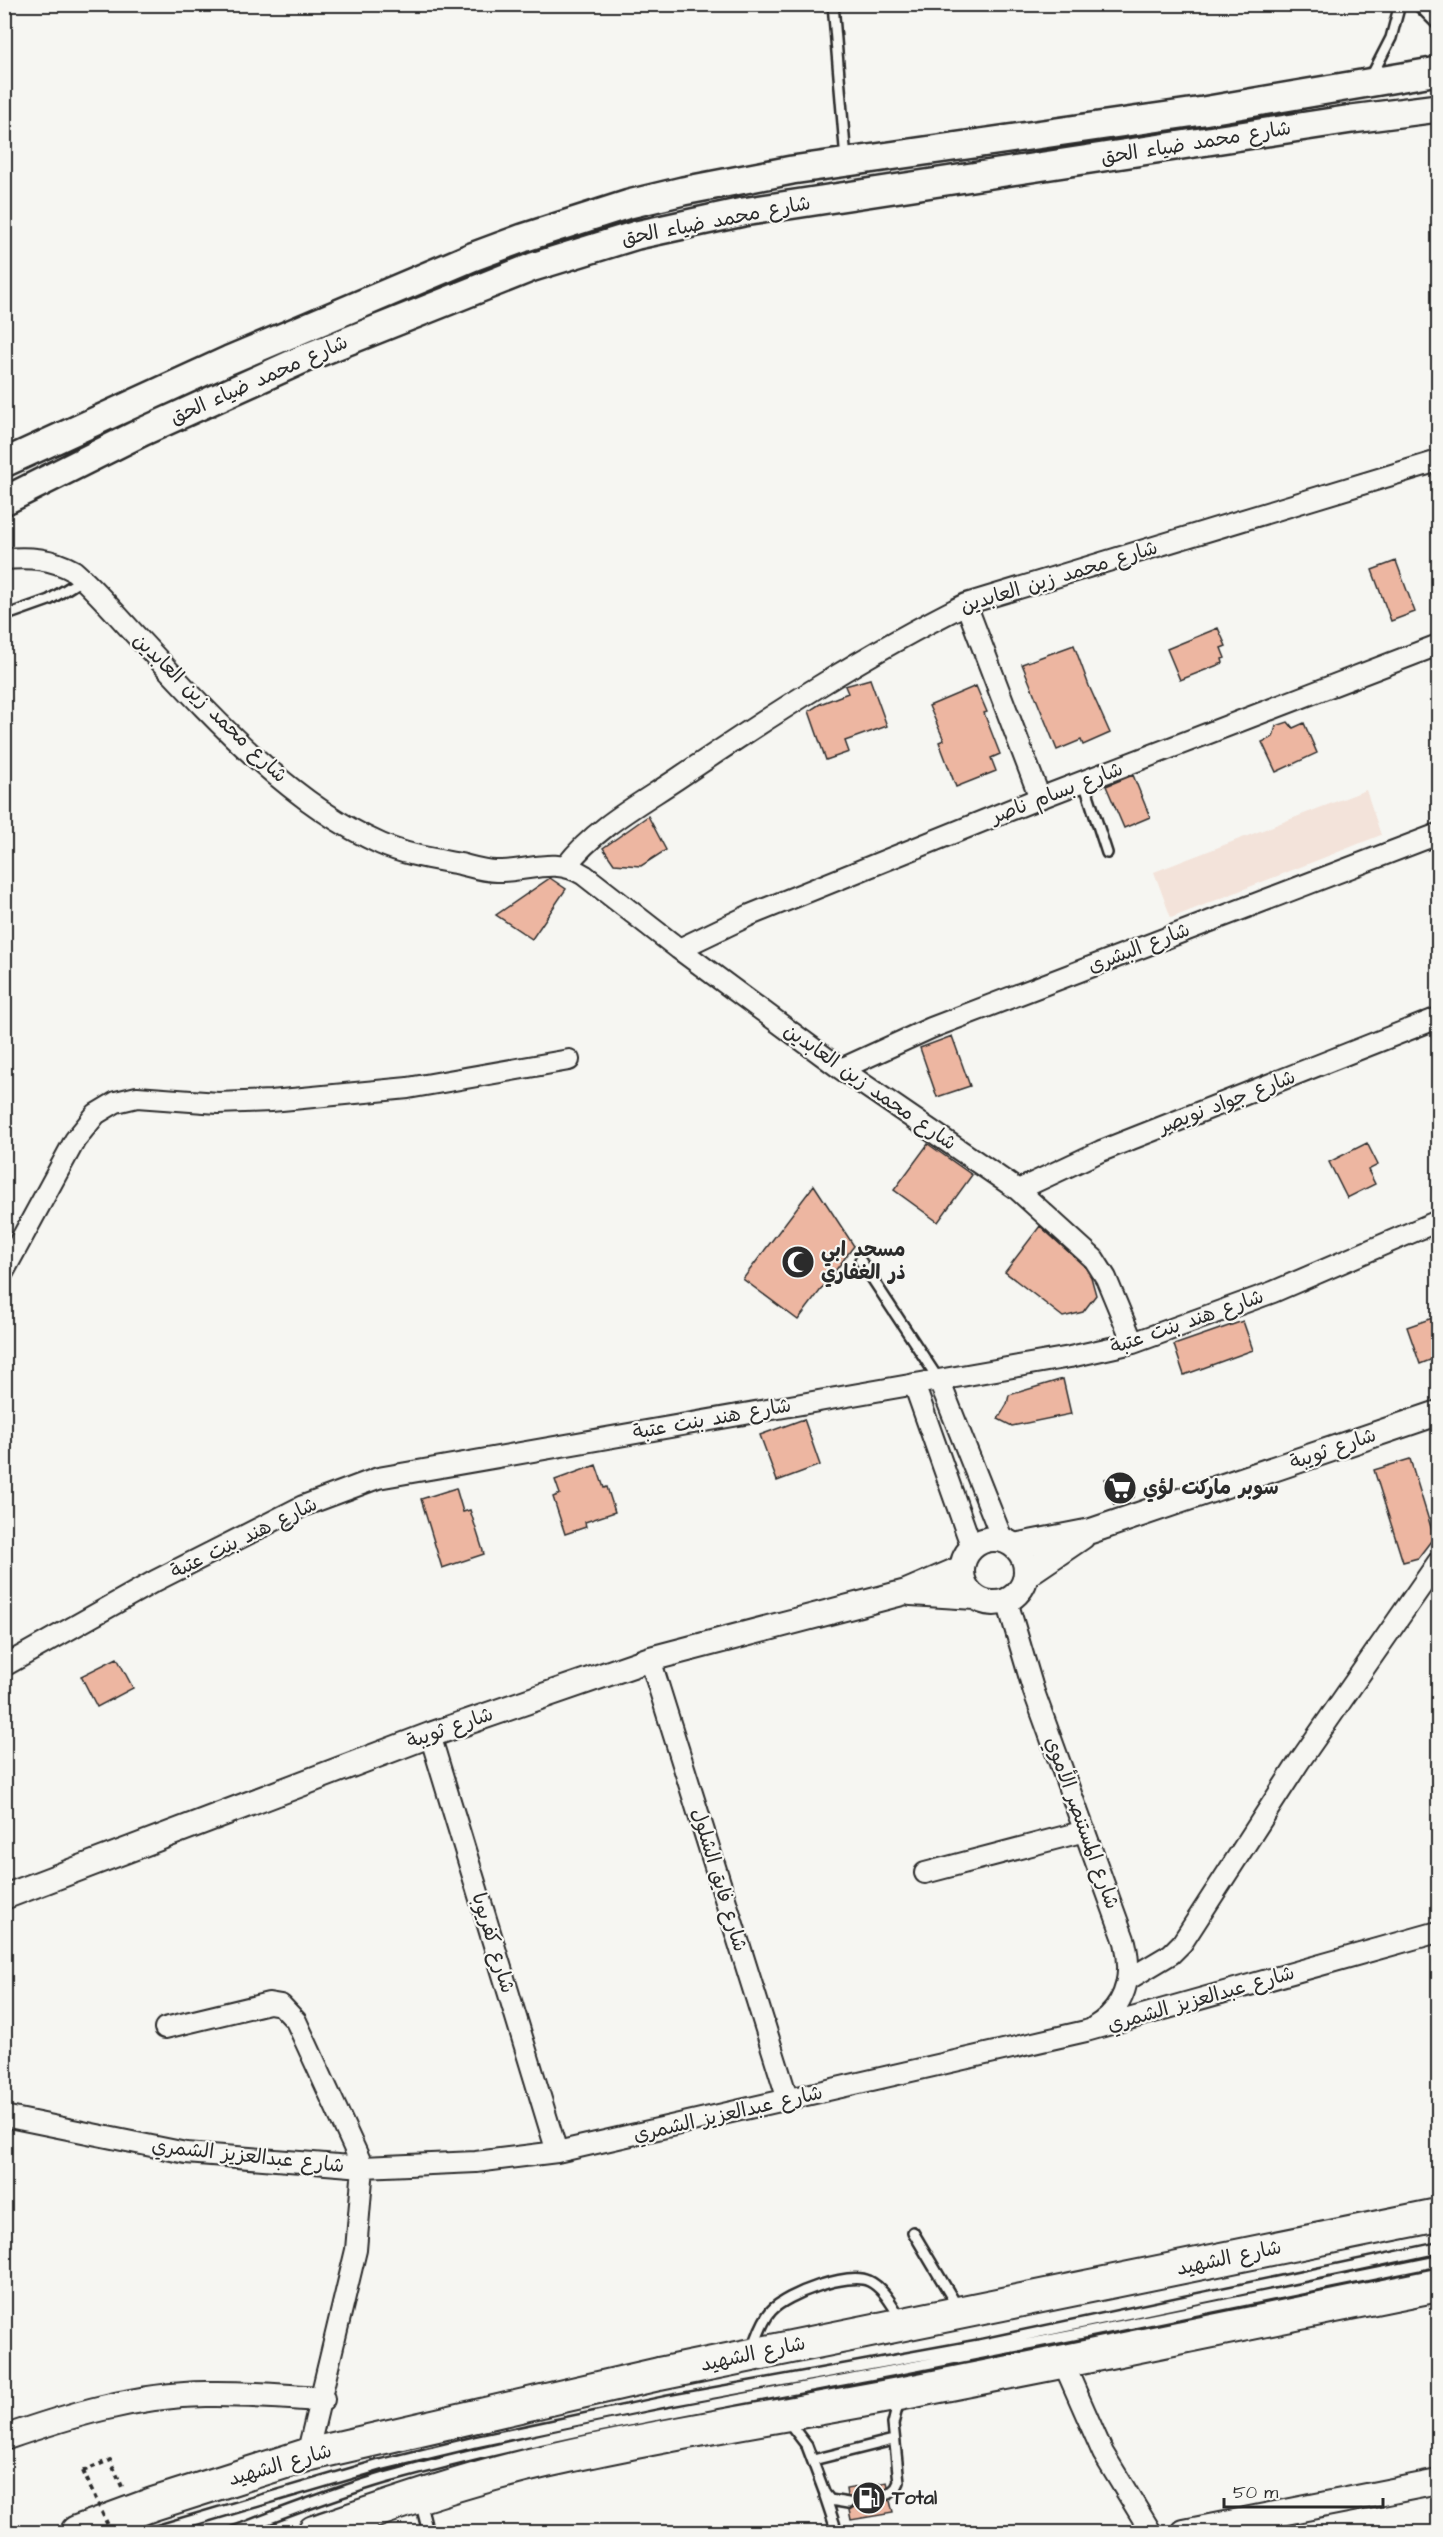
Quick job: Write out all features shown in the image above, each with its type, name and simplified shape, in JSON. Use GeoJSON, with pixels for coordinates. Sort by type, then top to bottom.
{"type":"FeatureCollection","features":[{"type":"Feature","properties":{"kind":"highway","name":"شارع الشهيد"},"geometry":{"type":"LineString","coordinates":[[77,2532],[153,2504],[307,2455],[751,2354],[962,2314],[1438,2215]]}},
{"type":"Feature","properties":{"kind":"highway"},"geometry":{"type":"LineString","coordinates":[[314,2532],[419,2496],[545,2461],[714,2426],[784,2416],[1063,2362],[1438,2285]]}},
{"type":"Feature","properties":{"kind":"main road","name":"شارع محمد ضياء الحق"},"geometry":{"type":"LineString","coordinates":[[4,463],[229,360],[523,237],[629,204],[683,191],[846,162],[1203,111],[1438,71]]}},
{"type":"Feature","properties":{"kind":"main road","name":"شارع محمد ضياء الحق"},"geometry":{"type":"LineString","coordinates":[[4,501],[142,432],[310,356],[533,267],[637,235],[743,212],[1352,119],[1438,108]]}},
{"type":"Feature","properties":{"kind":"street","name":"شارع محمد زين العابدين"},"geometry":{"type":"LineString","coordinates":[[566,866],[596,834],[754,726],[912,631],[966,604],[1438,461]]}},
{"type":"Feature","properties":{"kind":"street","name":"شارع محمد زين العابدين"},"geometry":{"type":"LineString","coordinates":[[4,559],[23,557],[51,560],[62,564],[83,579],[188,691],[236,738],[288,784],[349,828],[383,845],[418,856],[482,869],[509,871],[546,865],[566,866],[584,875],[678,949],[841,1069],[1018,1190],[1100,1267],[1114,1293],[1133,1343]]}},
{"type":"Feature","properties":{"kind":"street"},"geometry":{"type":"LineString","coordinates":[[966,604],[1040,798]]}},
{"type":"Feature","properties":{"kind":"street","name":"شارع بسام ناصر"},"geometry":{"type":"LineString","coordinates":[[678,949],[740,919],[1040,798],[1438,645]]}},
{"type":"Feature","properties":{"kind":"street","name":"شارع البشرى"},"geometry":{"type":"LineString","coordinates":[[841,1069],[931,1028],[1438,834]]}},
{"type":"Feature","properties":{"kind":"street","name":"شارع جواد نويصر"},"geometry":{"type":"LineString","coordinates":[[1018,1190],[1101,1151],[1438,1018]]}},
{"type":"Feature","properties":{"kind":"street"},"geometry":{"type":"LineString","coordinates":[[4,1271],[75,1140],[96,1114],[116,1102],[137,1097],[218,1103],[250,1102],[408,1088],[569,1060]]}},
{"type":"Feature","properties":{"kind":"street","name":"شارع هند بنت عتبة"},"geometry":{"type":"LineString","coordinates":[[4,1666],[155,1581],[303,1506],[378,1478],[1070,1357],[1133,1343],[1273,1292],[1438,1221]]}},
{"type":"Feature","properties":{"kind":"street"},"geometry":{"type":"LineString","coordinates":[[939,1380],[1008,1543]]}},
{"type":"Feature","properties":{"kind":"street"},"geometry":{"type":"LineString","coordinates":[[914,1384],[967,1558],[963,1579],[967,1589],[975,1597],[985,1602],[1007,1601],[1016,1595],[1026,1575],[1021,1554],[1008,1543],[992,1539],[981,1542],[967,1558]]}},
{"type":"Feature","properties":{"kind":"street","name":"شارع ثويبة"},"geometry":{"type":"LineString","coordinates":[[1008,1543],[1091,1531],[1438,1413]]}},
{"type":"Feature","properties":{"kind":"street","name":"شارع ثويبة"},"geometry":{"type":"LineString","coordinates":[[1026,1575],[1091,1531]]}},
{"type":"Feature","properties":{"kind":"street","name":"شارع ثويبة"},"geometry":{"type":"LineString","coordinates":[[4,1896],[430,1735],[650,1659],[906,1592],[967,1558]]}},
{"type":"Feature","properties":{"kind":"street"},"geometry":{"type":"LineString","coordinates":[[1129,1979],[1171,1954],[1182,1943],[1299,1762],[1438,1562]]}},
{"type":"Feature","properties":{"kind":"street","name":"شارع ثويبة"},"geometry":{"type":"LineString","coordinates":[[906,1592],[975,1597]]}},
{"type":"Feature","properties":{"kind":"street","name":"شارع المستنصر الأموي"},"geometry":{"type":"LineString","coordinates":[[1007,1601],[1034,1692],[1125,1942],[1129,1960],[1129,1979],[1121,2001],[1106,2019],[1086,2031]]}},
{"type":"Feature","properties":{"kind":"street","name":"شارع فايق الشلول"},"geometry":{"type":"LineString","coordinates":[[650,1659],[788,2100]]}},
{"type":"Feature","properties":{"kind":"street","name":"شارع كفريوبا"},"geometry":{"type":"LineString","coordinates":[[430,1735],[557,2152]]}},
{"type":"Feature","properties":{"kind":"street"},"geometry":{"type":"LineString","coordinates":[[925,1873],[1085,1831]]}},
{"type":"Feature","properties":{"kind":"street","name":"شارع عبدالعزيز الشمري"},"geometry":{"type":"LineString","coordinates":[[4,2116],[186,2153],[363,2167],[476,2162],[557,2152],[1086,2031],[1438,1932]]}},
{"type":"Feature","properties":{"kind":"street"},"geometry":{"type":"LineString","coordinates":[[165,2028],[269,2003],[281,2005],[296,2021],[363,2167],[356,2250],[307,2455]]}},
{"type":"Feature","properties":{"kind":"street"},"geometry":{"type":"LineString","coordinates":[[1063,2362],[1103,2453],[1150,2532]]}},
{"type":"Feature","properties":{"kind":"street"},"geometry":{"type":"LineString","coordinates":[[5,2439],[87,2411],[147,2399],[208,2394],[322,2399]]}},
{"type":"Feature","properties":{"kind":"street"},"geometry":{"type":"LineString","coordinates":[[1184,2532],[1438,2482]]}},
{"type":"Feature","properties":{"kind":"lane"},"geometry":{"type":"LineString","coordinates":[[833,4],[846,162]]}},
{"type":"Feature","properties":{"kind":"lane"},"geometry":{"type":"LineString","coordinates":[[1368,82],[1391,38],[1400,4]]}},
{"type":"Feature","properties":{"kind":"lane"},"geometry":{"type":"LineString","coordinates":[[1417,4],[1438,25]]}},
{"type":"Feature","properties":{"kind":"lane"},"geometry":{"type":"LineString","coordinates":[[4,616],[49,600],[83,579]]}},
{"type":"Feature","properties":{"kind":"lane"},"geometry":{"type":"LineString","coordinates":[[1084,782],[1107,853]]}},
{"type":"Feature","properties":{"kind":"lane"},"geometry":{"type":"LineString","coordinates":[[861,1260],[939,1380]]}},
{"type":"Feature","properties":{"kind":"lane"},"geometry":{"type":"LineString","coordinates":[[914,2232],[962,2314]]}},
{"type":"Feature","properties":{"kind":"lane"},"geometry":{"type":"LineString","coordinates":[[153,2532],[380,2465],[475,2442],[664,2402],[979,2345],[1438,2248]]}},
{"type":"Feature","properties":{"kind":"lane"},"geometry":{"type":"LineString","coordinates":[[233,2532],[383,2479],[490,2452],[660,2414],[1040,2343],[1438,2261]]}},
{"type":"Feature","properties":{"kind":"lane"},"geometry":{"type":"LineString","coordinates":[[751,2354],[765,2320],[779,2304],[797,2294],[848,2278],[869,2281],[878,2287],[905,2324]]}},
{"type":"Feature","properties":{"kind":"lane"},"geometry":{"type":"LineString","coordinates":[[889,2494],[899,2482],[893,2424],[901,2393]]}},
{"type":"Feature","properties":{"kind":"lane"},"geometry":{"type":"LineString","coordinates":[[784,2416],[807,2446],[837,2532]]}},
{"type":"Feature","properties":{"kind":"lane"},"geometry":{"type":"LineString","coordinates":[[813,2460],[893,2440]]}},
{"type":"Feature","properties":{"kind":"lane"},"geometry":{"type":"LineString","coordinates":[[825,2494],[830,2500],[848,2503]]}},
{"type":"Feature","properties":{"kind":"lane"},"geometry":{"type":"LineString","coordinates":[[419,2496],[428,2532]]}},
{"type":"Feature","properties":{"kind":"path"},"geometry":{"type":"LineString","coordinates":[[110,2460],[83,2470],[111,2532]]}},
{"type":"Feature","properties":{"kind":"shaded area"},"geometry":{"type":"Polygon","coordinates":[[[1366,790],[1381,835],[1171,918],[1154,872],[1366,790]]]}},
{"type":"Feature","properties":{"kind":"building"},"geometry":{"type":"Polygon","coordinates":[[[1396,561],[1415,612],[1391,621],[1372,570],[1396,561]]]}},
{"type":"Feature","properties":{"kind":"building"},"geometry":{"type":"Polygon","coordinates":[[[1218,628],[1226,646],[1221,648],[1225,658],[1222,659],[1223,663],[1180,680],[1167,649],[1218,628]]]}},
{"type":"Feature","properties":{"kind":"building"},"geometry":{"type":"Polygon","coordinates":[[[1074,645],[1110,733],[1083,745],[1081,740],[1057,750],[1022,664],[1074,645]]]}},
{"type":"Feature","properties":{"kind":"building"},"geometry":{"type":"Polygon","coordinates":[[[870,679],[887,726],[845,741],[849,752],[826,760],[809,711],[848,693],[845,686],[870,679]]]}},
{"type":"Feature","properties":{"kind":"building"},"geometry":{"type":"Polygon","coordinates":[[[976,686],[1000,754],[991,758],[996,771],[956,787],[939,742],[944,740],[929,706],[976,686]]]}},
{"type":"Feature","properties":{"kind":"building"},"geometry":{"type":"Polygon","coordinates":[[[1288,722],[1293,728],[1304,723],[1317,753],[1276,772],[1262,742],[1273,737],[1276,726],[1288,722]]]}},
{"type":"Feature","properties":{"kind":"building"},"geometry":{"type":"Polygon","coordinates":[[[1133,775],[1150,817],[1124,828],[1106,786],[1133,775]]]}},
{"type":"Feature","properties":{"kind":"building"},"geometry":{"type":"Polygon","coordinates":[[[648,816],[666,850],[641,866],[614,864],[603,848],[648,816]]]}},
{"type":"Feature","properties":{"kind":"building"},"geometry":{"type":"Polygon","coordinates":[[[550,878],[566,889],[532,939],[496,915],[550,878]]]}},
{"type":"Feature","properties":{"kind":"building"},"geometry":{"type":"Polygon","coordinates":[[[952,1036],[970,1086],[937,1097],[920,1048],[952,1036]]]}},
{"type":"Feature","properties":{"kind":"building"},"geometry":{"type":"Polygon","coordinates":[[[1367,1143],[1378,1165],[1368,1170],[1375,1184],[1347,1198],[1329,1162],[1367,1143]]]}},
{"type":"Feature","properties":{"kind":"building"},"geometry":{"type":"Polygon","coordinates":[[[928,1144],[972,1175],[938,1222],[894,1190],[928,1144]]]}},
{"type":"Feature","properties":{"kind":"building","name":"مسحد ابي ذر الغفاري"},"geometry":{"type":"Polygon","coordinates":[[[814,1185],[854,1246],[798,1320],[743,1279],[814,1185]]]}},
{"type":"Feature","properties":{"kind":"building"},"geometry":{"type":"Polygon","coordinates":[[[1040,1226],[1085,1267],[1091,1277],[1096,1295],[1083,1312],[1063,1317],[1005,1272],[1040,1226]]]}},
{"type":"Feature","properties":{"kind":"building"},"geometry":{"type":"Polygon","coordinates":[[[1438,1316],[1438,1357],[1420,1364],[1407,1327],[1438,1316]]]}},
{"type":"Feature","properties":{"kind":"building"},"geometry":{"type":"Polygon","coordinates":[[[1243,1321],[1253,1350],[1184,1375],[1174,1345],[1243,1321]]]}},
{"type":"Feature","properties":{"kind":"building"},"geometry":{"type":"Polygon","coordinates":[[[1063,1379],[1071,1414],[1012,1426],[998,1419],[1007,1404],[1009,1395],[1063,1379]]]}},
{"type":"Feature","properties":{"kind":"building"},"geometry":{"type":"Polygon","coordinates":[[[804,1419],[820,1465],[777,1481],[760,1435],[804,1419]]]}},
{"type":"Feature","properties":{"kind":"building"},"geometry":{"type":"Polygon","coordinates":[[[1410,1459],[1434,1537],[1418,1558],[1403,1562],[1374,1470],[1410,1459]]]}},
{"type":"Feature","properties":{"kind":"building"},"geometry":{"type":"Polygon","coordinates":[[[596,1465],[604,1488],[607,1487],[615,1512],[585,1522],[586,1527],[565,1534],[553,1497],[560,1494],[555,1480],[596,1465]]]}},
{"type":"Feature","properties":{"kind":"building","name":"سوبر ماركت لؤي"},"geometry":{"type":"Polygon","coordinates":[[[1127,1473],[1134,1497],[1114,1505],[1105,1479],[1127,1473]]]}},
{"type":"Feature","properties":{"kind":"building"},"geometry":{"type":"Polygon","coordinates":[[[456,1488],[463,1512],[470,1510],[484,1554],[442,1568],[421,1499],[456,1488]]]}},
{"type":"Feature","properties":{"kind":"building"},"geometry":{"type":"Polygon","coordinates":[[[117,1658],[133,1688],[97,1707],[81,1676],[117,1658]]]}},
{"type":"Feature","properties":{"kind":"building","name":"Total"},"geometry":{"type":"Polygon","coordinates":[[[887,2482],[888,2486],[882,2495],[884,2499],[890,2501],[893,2513],[851,2520],[849,2510],[854,2507],[854,2501],[847,2496],[846,2489],[887,2482]]]}},
{"type":"Feature","properties":{"kind":"place","name":"مسحد ابي ذر الغفاري"},"geometry":{"type":"Point","coordinates":[798,1262]}},
{"type":"Feature","properties":{"kind":"place","name":"سوبر ماركت لؤي"},"geometry":{"type":"Point","coordinates":[1120,1488]}},
{"type":"Feature","properties":{"kind":"place","name":"Total"},"geometry":{"type":"Point","coordinates":[869,2498]}}]}
